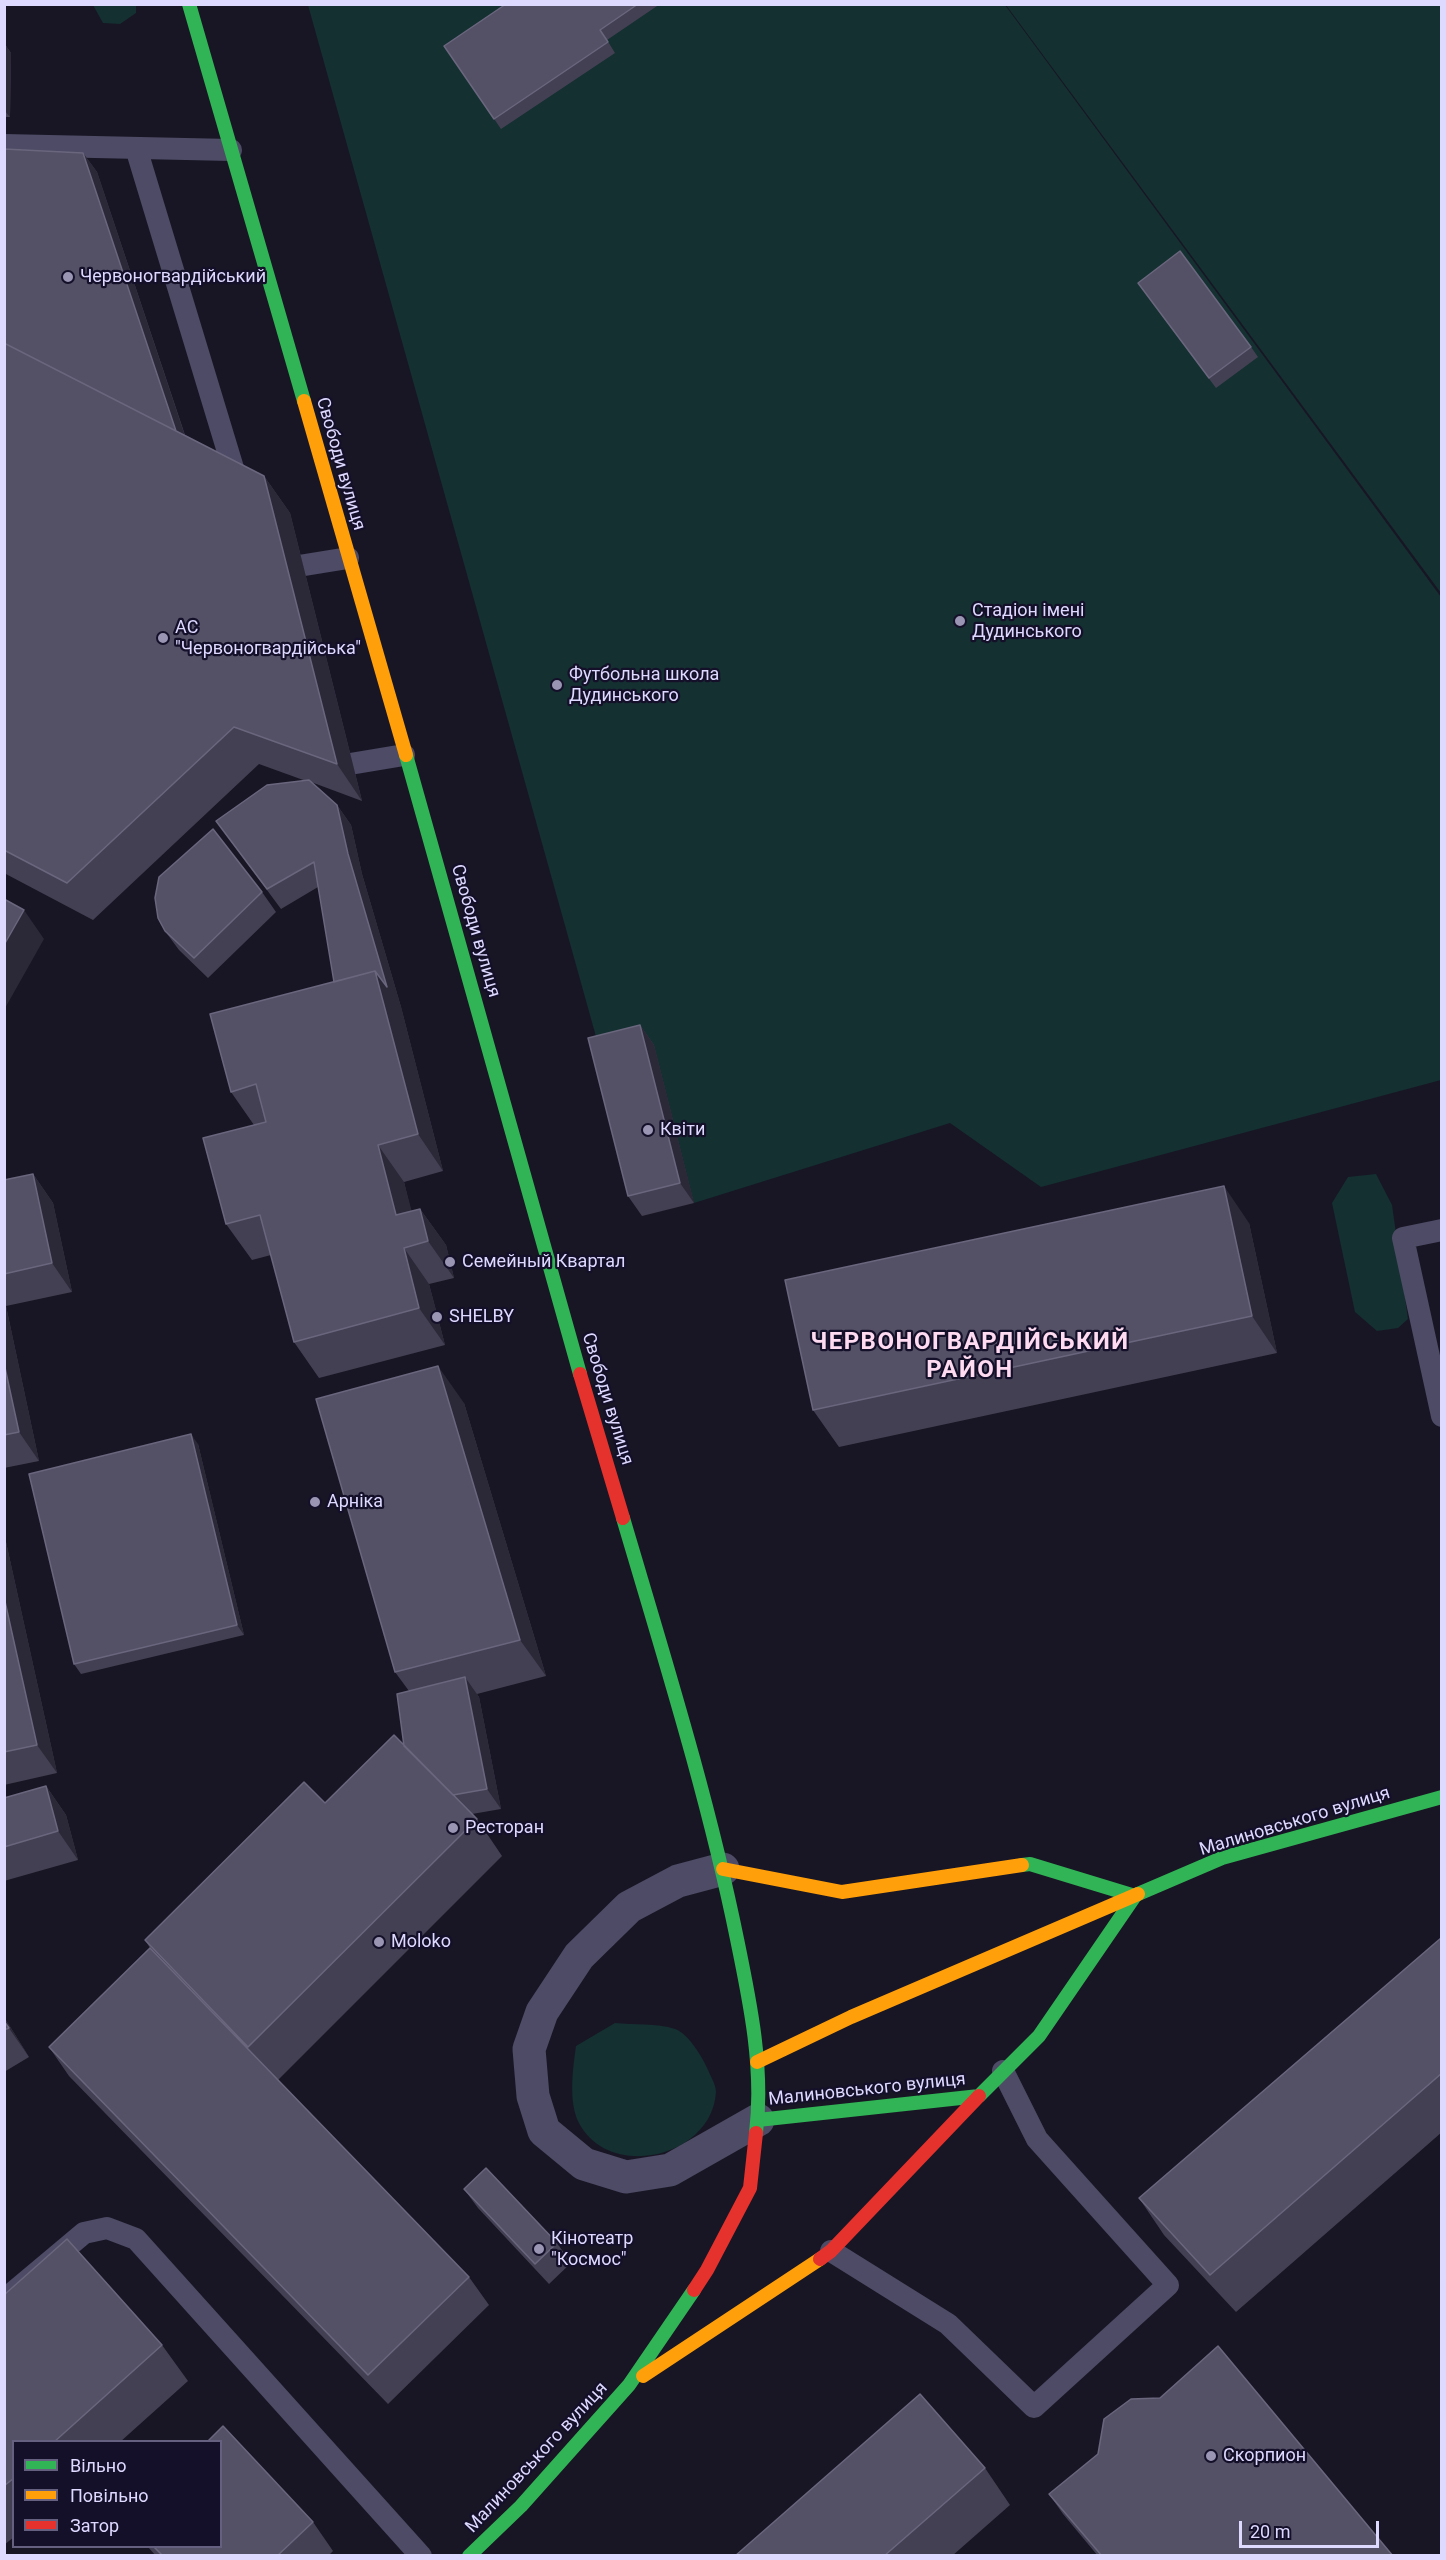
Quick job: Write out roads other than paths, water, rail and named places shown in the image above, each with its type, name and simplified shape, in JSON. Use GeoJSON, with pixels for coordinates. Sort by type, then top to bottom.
{"type":"FeatureCollection","features":[{"type":"Feature","properties":{"kind":"main road","name":"Свободи вулиця"},"geometry":{"type":"LineString","coordinates":[[189,4],[540,1226],[567,1329],[671,1682],[723,1869],[746,1982],[757,2062],[758,2120],[750,2188],[707,2270],[629,2385]]}},
{"type":"Feature","properties":{"kind":"main road","name":"Малиновського вулиця"},"geometry":{"type":"LineString","coordinates":[[758,2120],[979,2096],[1039,2036],[1135,1896],[1222,1858],[1442,1797]]}},
{"type":"Feature","properties":{"kind":"main road"},"geometry":{"type":"LineString","coordinates":[[723,1869],[842,1892],[1030,1864],[1135,1896]]}},
{"type":"Feature","properties":{"kind":"main road"},"geometry":{"type":"LineString","coordinates":[[757,2062],[851,2017],[1135,1896]]}},
{"type":"Feature","properties":{"kind":"main road"},"geometry":{"type":"LineString","coordinates":[[629,2385],[831,2251],[979,2096]]}},
{"type":"Feature","properties":{"kind":"main road","name":"Малиновського вулиця"},"geometry":{"type":"LineString","coordinates":[[470,2556],[521,2506],[629,2385]]}},
{"type":"Feature","properties":{"kind":"street"},"geometry":{"type":"LineString","coordinates":[[723,1869],[678,1881],[628,1907],[579,1956],[542,2012],[529,2049],[533,2096],[544,2130],[584,2164],[626,2177],[670,2170],[758,2120]]}},
{"type":"Feature","properties":{"kind":"lane"},"geometry":{"type":"LineString","coordinates":[[4,145],[231,150]]}},
{"type":"Feature","properties":{"kind":"lane"},"geometry":{"type":"LineString","coordinates":[[136,148],[246,513]]}},
{"type":"Feature","properties":{"kind":"lane"},"geometry":{"type":"LineString","coordinates":[[259,569],[291,569],[348,558]]}},
{"type":"Feature","properties":{"kind":"lane"},"geometry":{"type":"LineString","coordinates":[[304,753],[332,767],[404,755]]}},
{"type":"Feature","properties":{"kind":"lane"},"geometry":{"type":"LineString","coordinates":[[1442,1230],[1403,1238],[1442,1416]]}},
{"type":"Feature","properties":{"kind":"lane"},"geometry":{"type":"LineString","coordinates":[[831,2251],[948,2324],[1034,2407],[1168,2285],[1037,2139],[1003,2071]]}},
{"type":"Feature","properties":{"kind":"lane"},"geometry":{"type":"LineString","coordinates":[[4,2300],[84,2233],[107,2228],[136,2239],[421,2556]]}},
{"type":"Feature","properties":{"kind":"place","name":"Червоногвардійський"},"geometry":{"type":"Point","coordinates":[68,277]}},
{"type":"Feature","properties":{"kind":"place","name":"Стадіон імені Дудинського"},"geometry":{"type":"Point","coordinates":[960,621]}},
{"type":"Feature","properties":{"kind":"place","name":"АС \"Червоногвардійська\""},"geometry":{"type":"Point","coordinates":[163,638]}},
{"type":"Feature","properties":{"kind":"place","name":"Футбольна школа Дудинського"},"geometry":{"type":"Point","coordinates":[557,685]}},
{"type":"Feature","properties":{"kind":"place","name":"Квіти"},"geometry":{"type":"Point","coordinates":[648,1130]}},
{"type":"Feature","properties":{"kind":"place","name":"Семейный Квартал"},"geometry":{"type":"Point","coordinates":[450,1262]}},
{"type":"Feature","properties":{"kind":"place","name":"SHELBY"},"geometry":{"type":"Point","coordinates":[437,1317]}},
{"type":"Feature","properties":{"kind":"place","name":"Арніка"},"geometry":{"type":"Point","coordinates":[315,1502]}},
{"type":"Feature","properties":{"kind":"place","name":"Ресторан"},"geometry":{"type":"Point","coordinates":[453,1828]}},
{"type":"Feature","properties":{"kind":"place","name":"Moloko"},"geometry":{"type":"Point","coordinates":[379,1942]}},
{"type":"Feature","properties":{"kind":"place","name":"Кінотеатр \"Космос\""},"geometry":{"type":"Point","coordinates":[539,2249]}},
{"type":"Feature","properties":{"kind":"place","name":"Скорпион"},"geometry":{"type":"Point","coordinates":[1211,2456]}},
{"type":"Feature","properties":{"kind":"district","name":"ЧЕРВОНОГВАРДІЙСЬКИЙ РАЙОН"},"geometry":{"type":"Point","coordinates":[970,1357]}}]}
